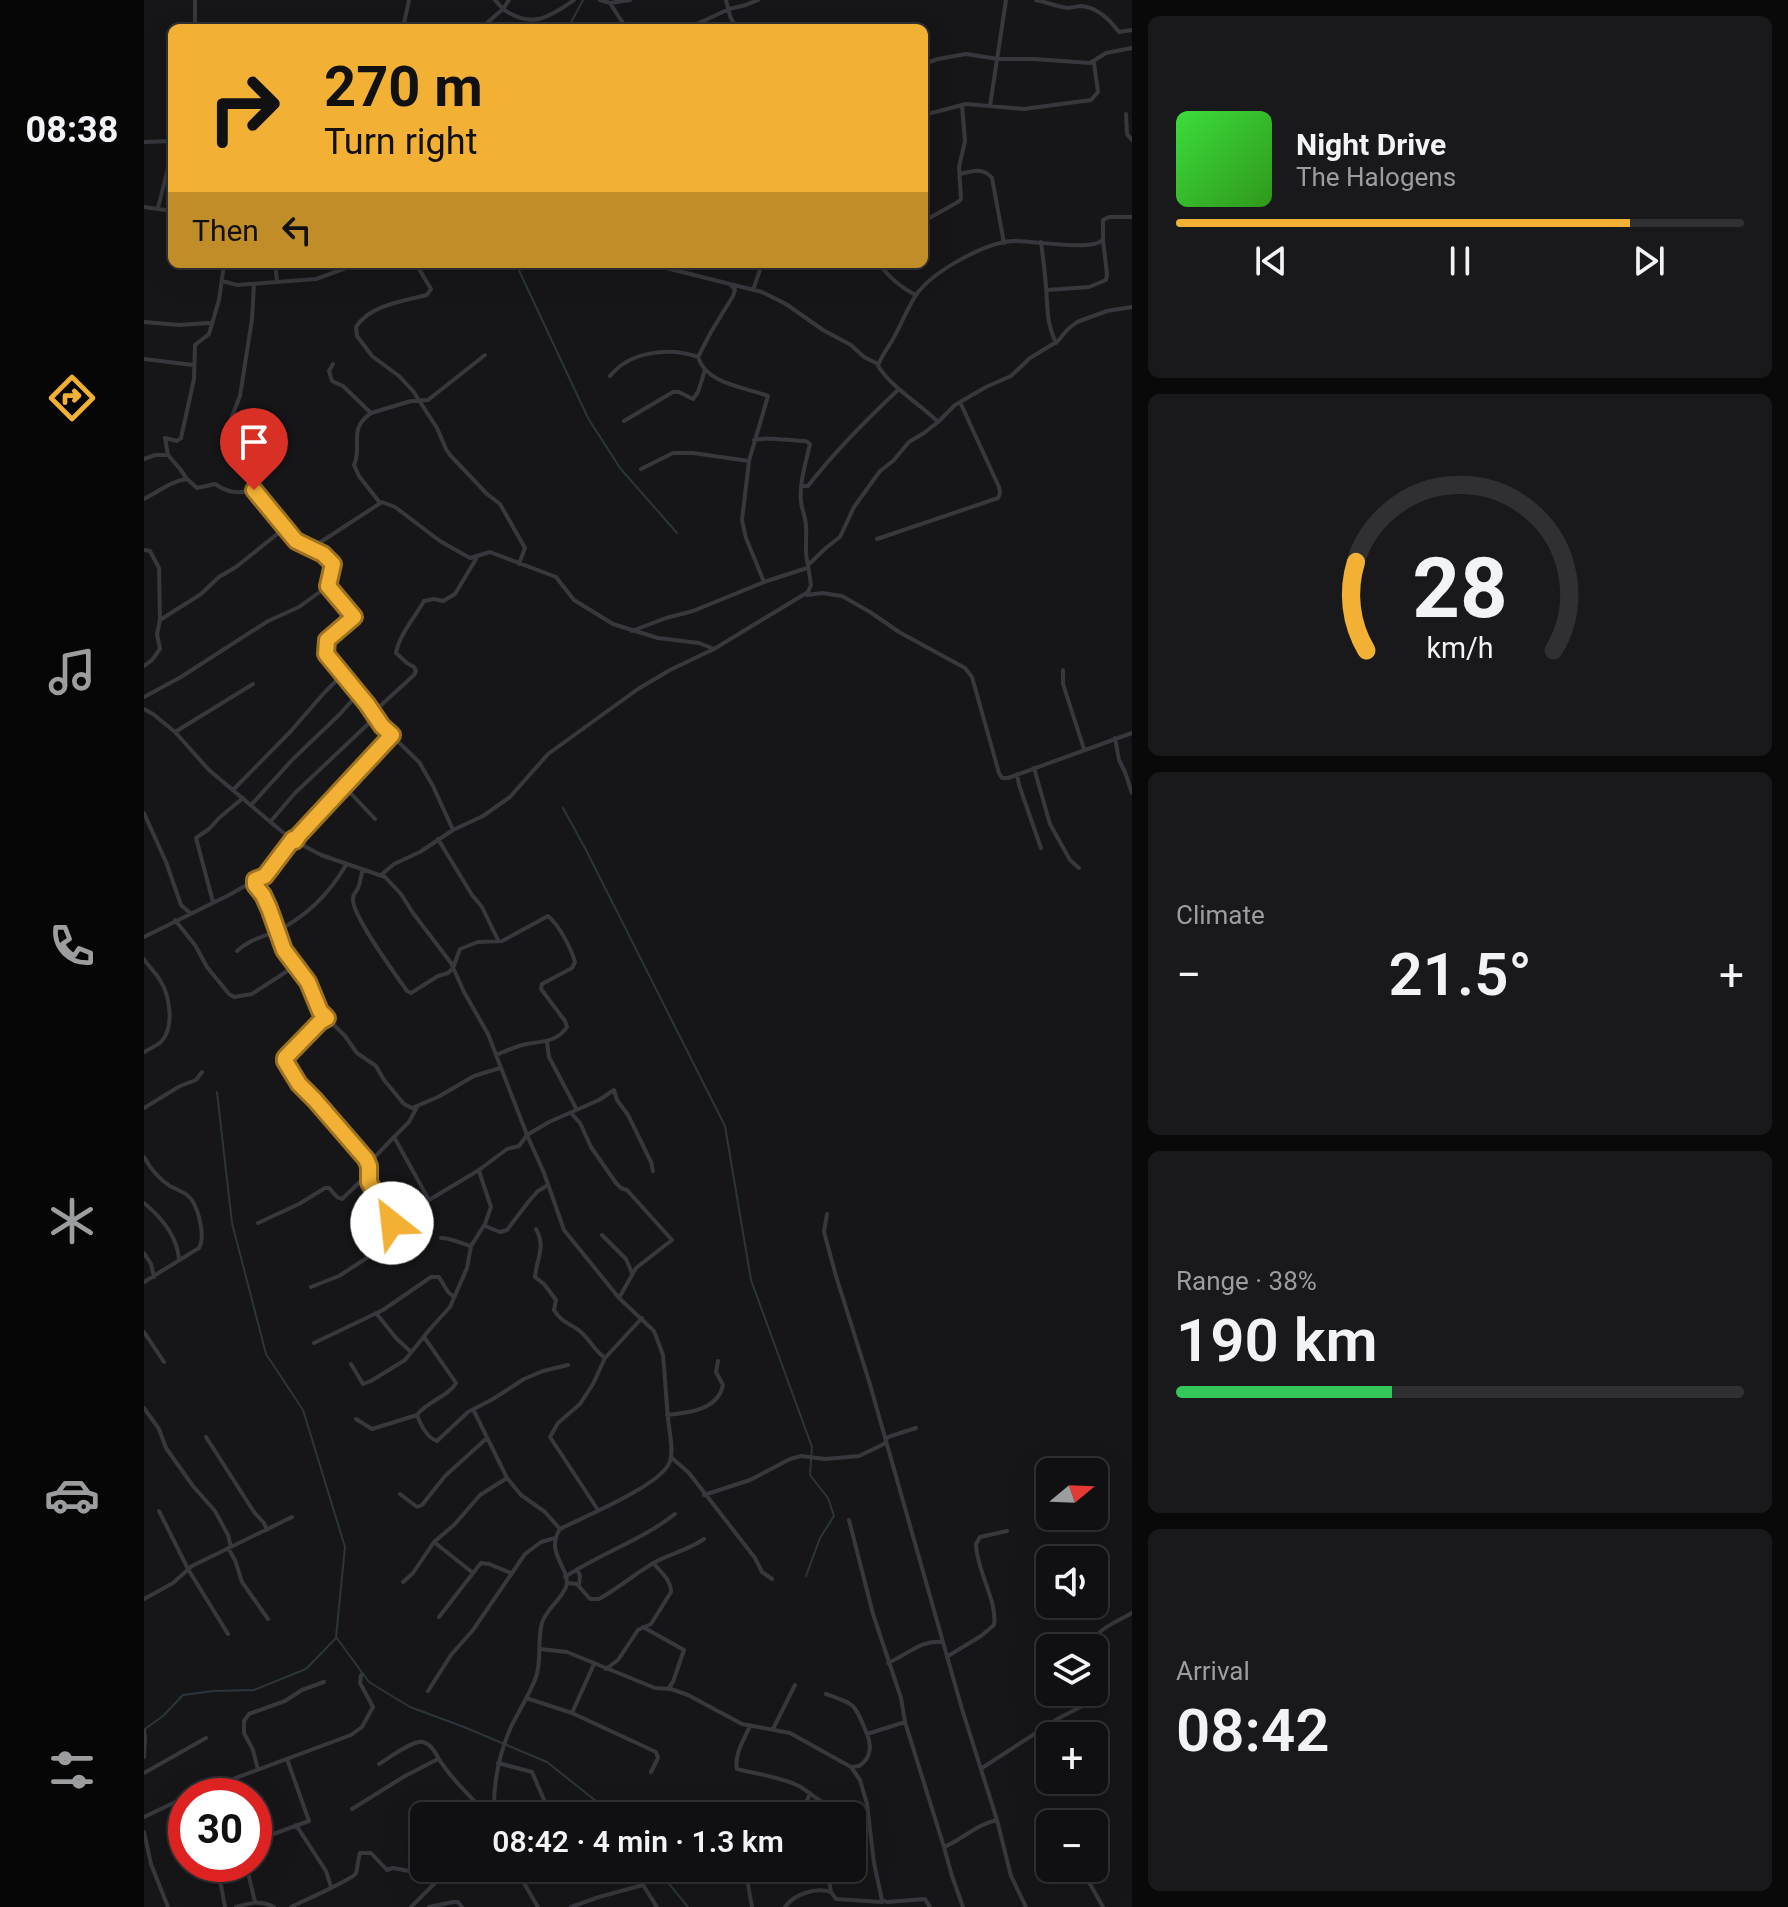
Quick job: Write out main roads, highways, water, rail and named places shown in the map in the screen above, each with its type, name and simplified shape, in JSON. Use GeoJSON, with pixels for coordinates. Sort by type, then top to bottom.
{"type":"FeatureCollection","features":[{"type":"Feature","properties":{"kind":"waterway"},"geometry":{"type":"LineString","coordinates":[[570,24],[583,0]]}},
{"type":"Feature","properties":{"kind":"waterway"},"geometry":{"type":"LineString","coordinates":[[518,268],[588,418],[620,468],[677,533]]}},
{"type":"Feature","properties":{"kind":"waterway"},"geometry":{"type":"LineString","coordinates":[[563,808],[725,1126],[751,1280],[812,1447],[810,1475],[828,1498],[834,1516],[820,1538],[806,1576]]}},
{"type":"Feature","properties":{"kind":"waterway"},"geometry":{"type":"LineString","coordinates":[[217,1092],[232,1223],[266,1354],[303,1410],[345,1547],[336,1637],[369,1682],[410,1707],[547,1762],[597,1802]]}},
{"type":"Feature","properties":{"kind":"waterway"},"geometry":{"type":"LineString","coordinates":[[145,1729],[183,1695],[254,1690],[306,1669],[336,1638]]}},
{"type":"Feature","properties":{"kind":"waterway"},"geometry":{"type":"LineString","coordinates":[[667,1882],[688,1907]]}}]}
